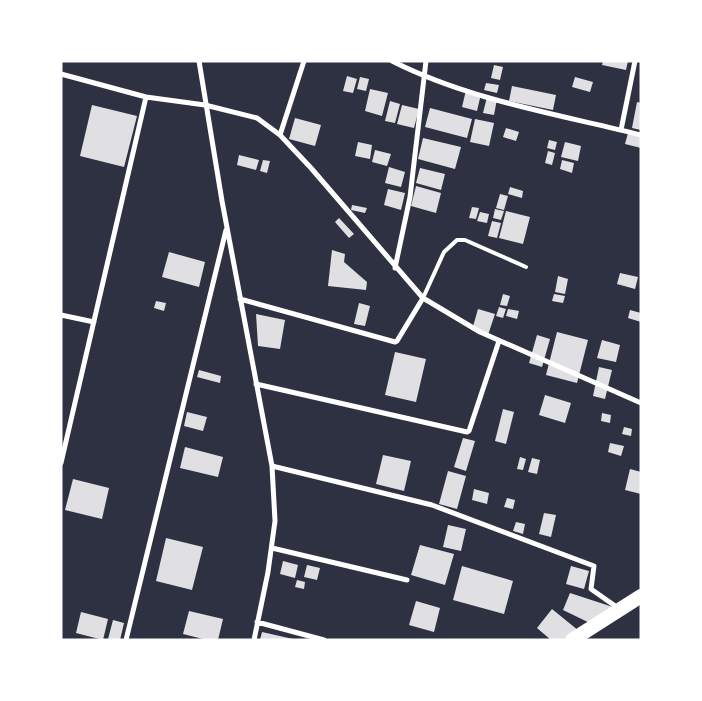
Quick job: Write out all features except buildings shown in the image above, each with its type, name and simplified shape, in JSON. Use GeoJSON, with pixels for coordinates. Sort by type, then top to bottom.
{"type":"FeatureCollection","features":[{"type":"Feature","properties":{"kind":"highway"},"geometry":{"type":"LineString","coordinates":[[572,640],[641,596]]}},
{"type":"Feature","properties":{"kind":"street"},"geometry":{"type":"LineString","coordinates":[[199,61],[227,228],[272,466],[275,521],[272,548],[254,640]]}},
{"type":"Feature","properties":{"kind":"street"},"geometry":{"type":"LineString","coordinates":[[280,135],[304,61]]}},
{"type":"Feature","properties":{"kind":"street"},"geometry":{"type":"LineString","coordinates":[[392,61],[425,78],[520,106],[641,135]]}},
{"type":"Feature","properties":{"kind":"street"},"geometry":{"type":"LineString","coordinates":[[395,268],[410,197],[426,61]]}},
{"type":"Feature","properties":{"kind":"street"},"geometry":{"type":"LineString","coordinates":[[621,130],[635,61]]}},
{"type":"Feature","properties":{"kind":"street"},"geometry":{"type":"LineString","coordinates":[[61,74],[146,97],[205,105],[257,118],[280,135],[311,168],[395,268],[423,298],[499,341],[641,403]]}},
{"type":"Feature","properties":{"kind":"street"},"geometry":{"type":"LineString","coordinates":[[61,463],[146,97]]}},
{"type":"Feature","properties":{"kind":"street"},"geometry":{"type":"LineString","coordinates":[[126,640],[227,228]]}},
{"type":"Feature","properties":{"kind":"street"},"geometry":{"type":"LineString","coordinates":[[240,299],[394,342],[397,341],[423,298]]}},
{"type":"Feature","properties":{"kind":"street"},"geometry":{"type":"LineString","coordinates":[[61,315],[94,322]]}},
{"type":"Feature","properties":{"kind":"street"},"geometry":{"type":"LineString","coordinates":[[256,384],[467,432],[469,431],[499,341]]}},
{"type":"Feature","properties":{"kind":"street"},"geometry":{"type":"LineString","coordinates":[[272,466],[432,505],[594,566],[591,589],[620,610]]}},
{"type":"Feature","properties":{"kind":"street"},"geometry":{"type":"LineString","coordinates":[[272,548],[407,580]]}},
{"type":"Feature","properties":{"kind":"street"},"geometry":{"type":"LineString","coordinates":[[257,622],[324,640]]}},
{"type":"Feature","properties":{"kind":"lane"},"geometry":{"type":"LineString","coordinates":[[423,298],[444,252],[457,240],[465,240],[526,267]]}}]}
